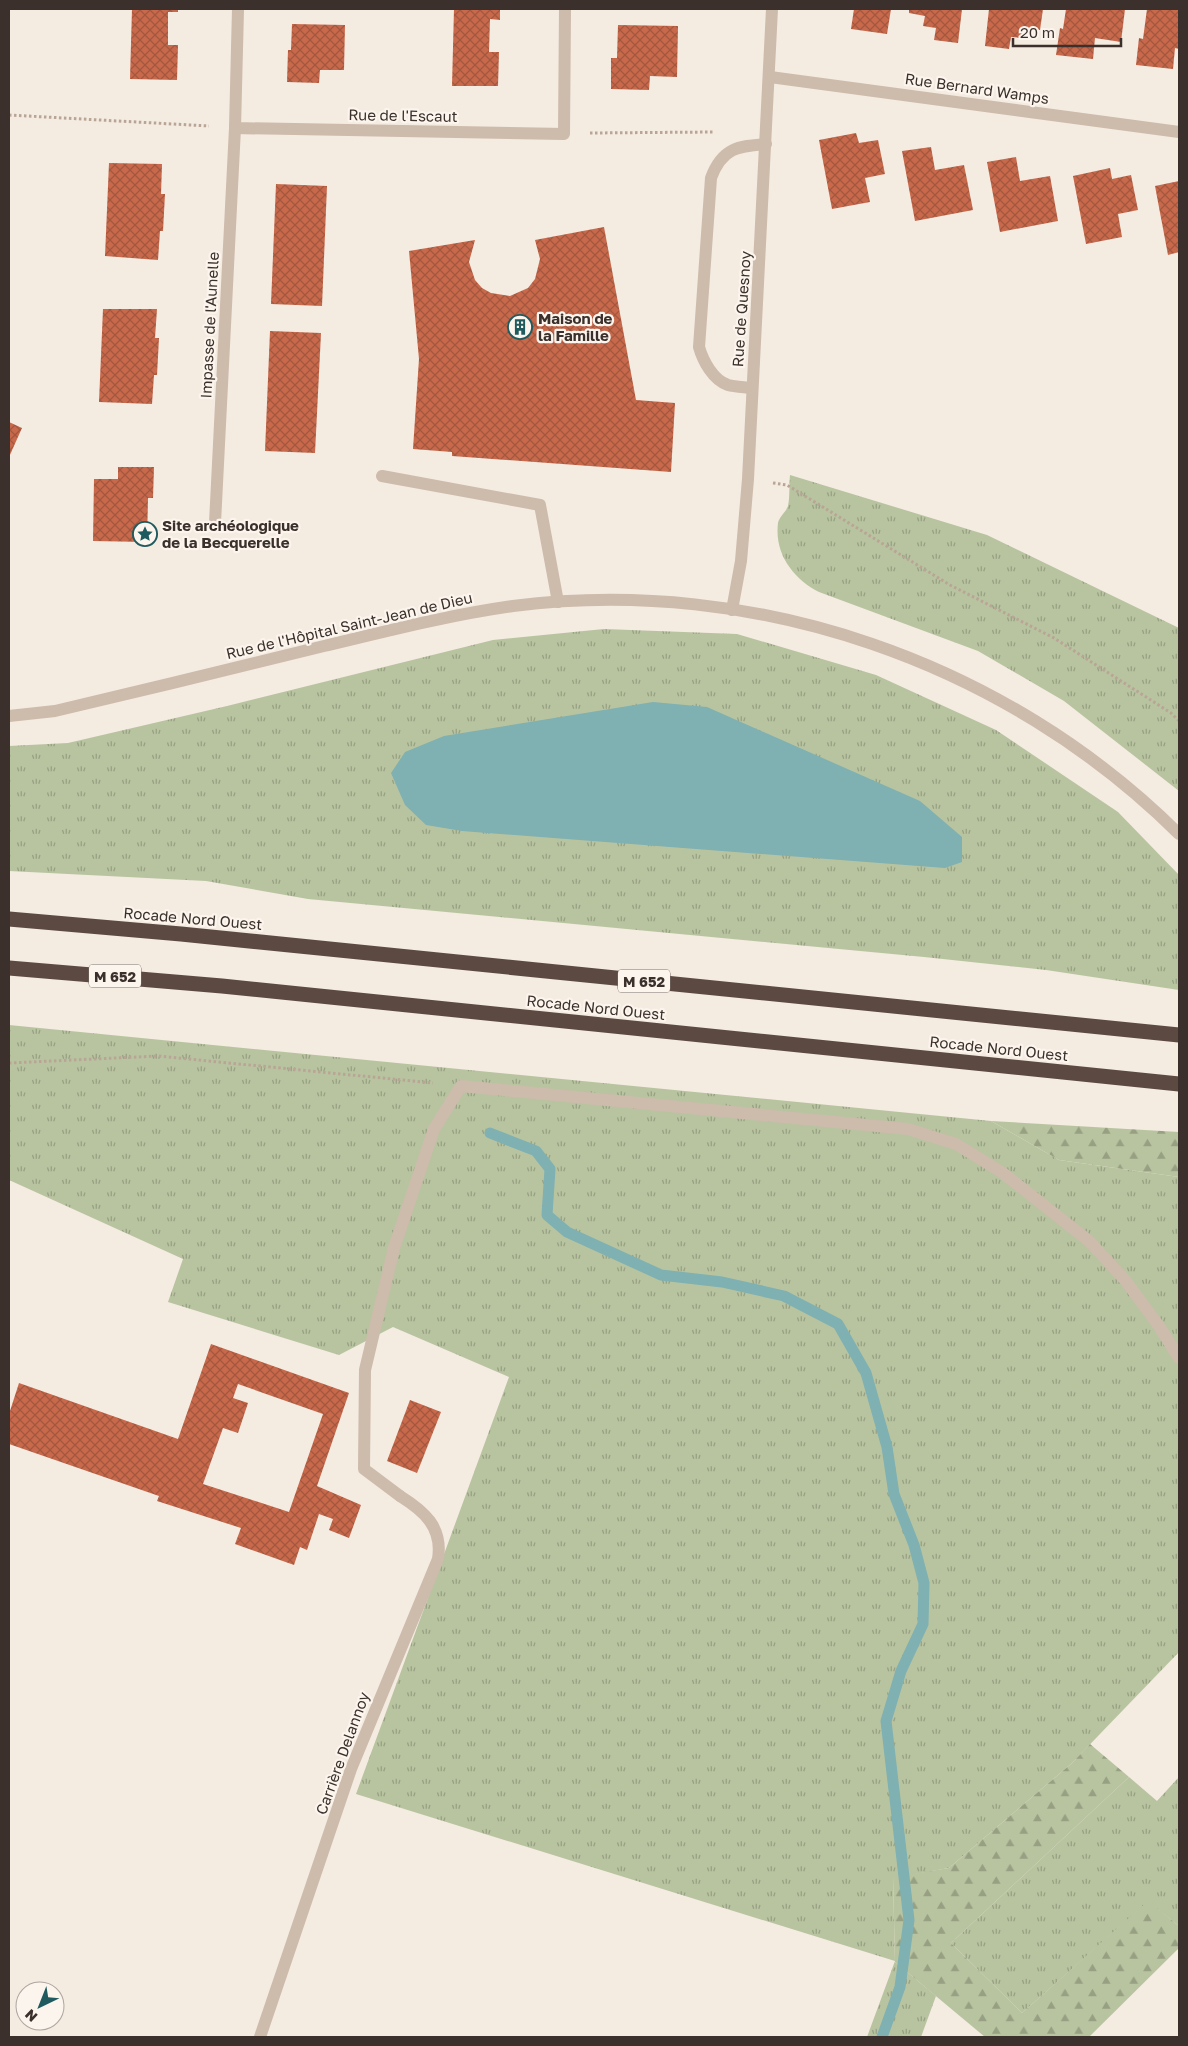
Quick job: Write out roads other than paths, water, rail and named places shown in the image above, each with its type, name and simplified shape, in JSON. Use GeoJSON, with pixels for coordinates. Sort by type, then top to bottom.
{"type":"FeatureCollection","features":[{"type":"Feature","properties":{"kind":"highway","name":"Rocade Nord Ouest"},"geometry":{"type":"LineString","coordinates":[[9,919],[181,934],[1179,1034]]}},
{"type":"Feature","properties":{"kind":"highway","name":"Rocade Nord Ouest"},"geometry":{"type":"LineString","coordinates":[[9,968],[222,986],[1179,1084]]}},
{"type":"Feature","properties":{"kind":"street"},"geometry":{"type":"LineString","coordinates":[[235,128],[238,9]]}},
{"type":"Feature","properties":{"kind":"street","name":"Rue de l'Escaut"},"geometry":{"type":"LineString","coordinates":[[235,128],[564,134],[565,9]]}},
{"type":"Feature","properties":{"kind":"street","name":"Rue de Quesnoy"},"geometry":{"type":"LineString","coordinates":[[732,610],[741,560],[748,479],[772,9]]}},
{"type":"Feature","properties":{"kind":"street","name":"Rue Bernard Wamps"},"geometry":{"type":"LineString","coordinates":[[770,77],[1179,132]]}},
{"type":"Feature","properties":{"kind":"street","name":"Impasse de l'Aunelle"},"geometry":{"type":"LineString","coordinates":[[215,523],[235,128]]}},
{"type":"Feature","properties":{"kind":"street"},"geometry":{"type":"LineString","coordinates":[[752,388],[727,385],[717,377],[702,358],[699,347],[710,178],[719,161],[735,148],[766,144]]}},
{"type":"Feature","properties":{"kind":"street"},"geometry":{"type":"LineString","coordinates":[[382,476],[540,506],[558,602]]}},
{"type":"Feature","properties":{"kind":"street","name":"Rue de l'Hôpital Saint-Jean de Dieu"},"geometry":{"type":"LineString","coordinates":[[9,716],[55,711],[442,618],[514,606],[558,602],[592,600],[658,601],[732,610],[834,631],[904,655],[977,687],[1041,724],[1080,750],[1137,795],[1179,834]]}},
{"type":"Feature","properties":{"kind":"street","name":"Carrière Delannoy"},"geometry":{"type":"LineString","coordinates":[[260,2037],[351,1769],[438,1559],[440,1548],[436,1528],[418,1507],[364,1469],[365,1370],[394,1248],[434,1129],[461,1086],[908,1128],[956,1144],[1003,1173],[1089,1241],[1125,1280],[1159,1326],[1179,1358]]}},
{"type":"Feature","properties":{"kind":"water"},"geometry":{"type":"Polygon","coordinates":[[[653,702],[707,707],[920,801],[962,837],[962,862],[945,868],[462,831],[426,825],[405,805],[391,773],[405,752],[444,736],[653,702]]]}},
{"type":"Feature","properties":{"kind":"waterway"},"geometry":{"type":"LineString","coordinates":[[490,1133],[536,1151],[550,1169],[547,1215],[567,1232],[661,1275],[722,1282],[784,1296],[838,1324],[866,1373],[887,1447],[894,1494],[914,1545],[924,1583],[923,1624],[901,1671],[886,1721],[909,1920],[900,1987],[882,2037]]}},
{"type":"Feature","properties":{"kind":"place","name":"Maison de la Famille"},"geometry":{"type":"Point","coordinates":[520,327]}},
{"type":"Feature","properties":{"kind":"place","name":"Site archéologique de la Becquerelle"},"geometry":{"type":"Point","coordinates":[145,534]}}]}
